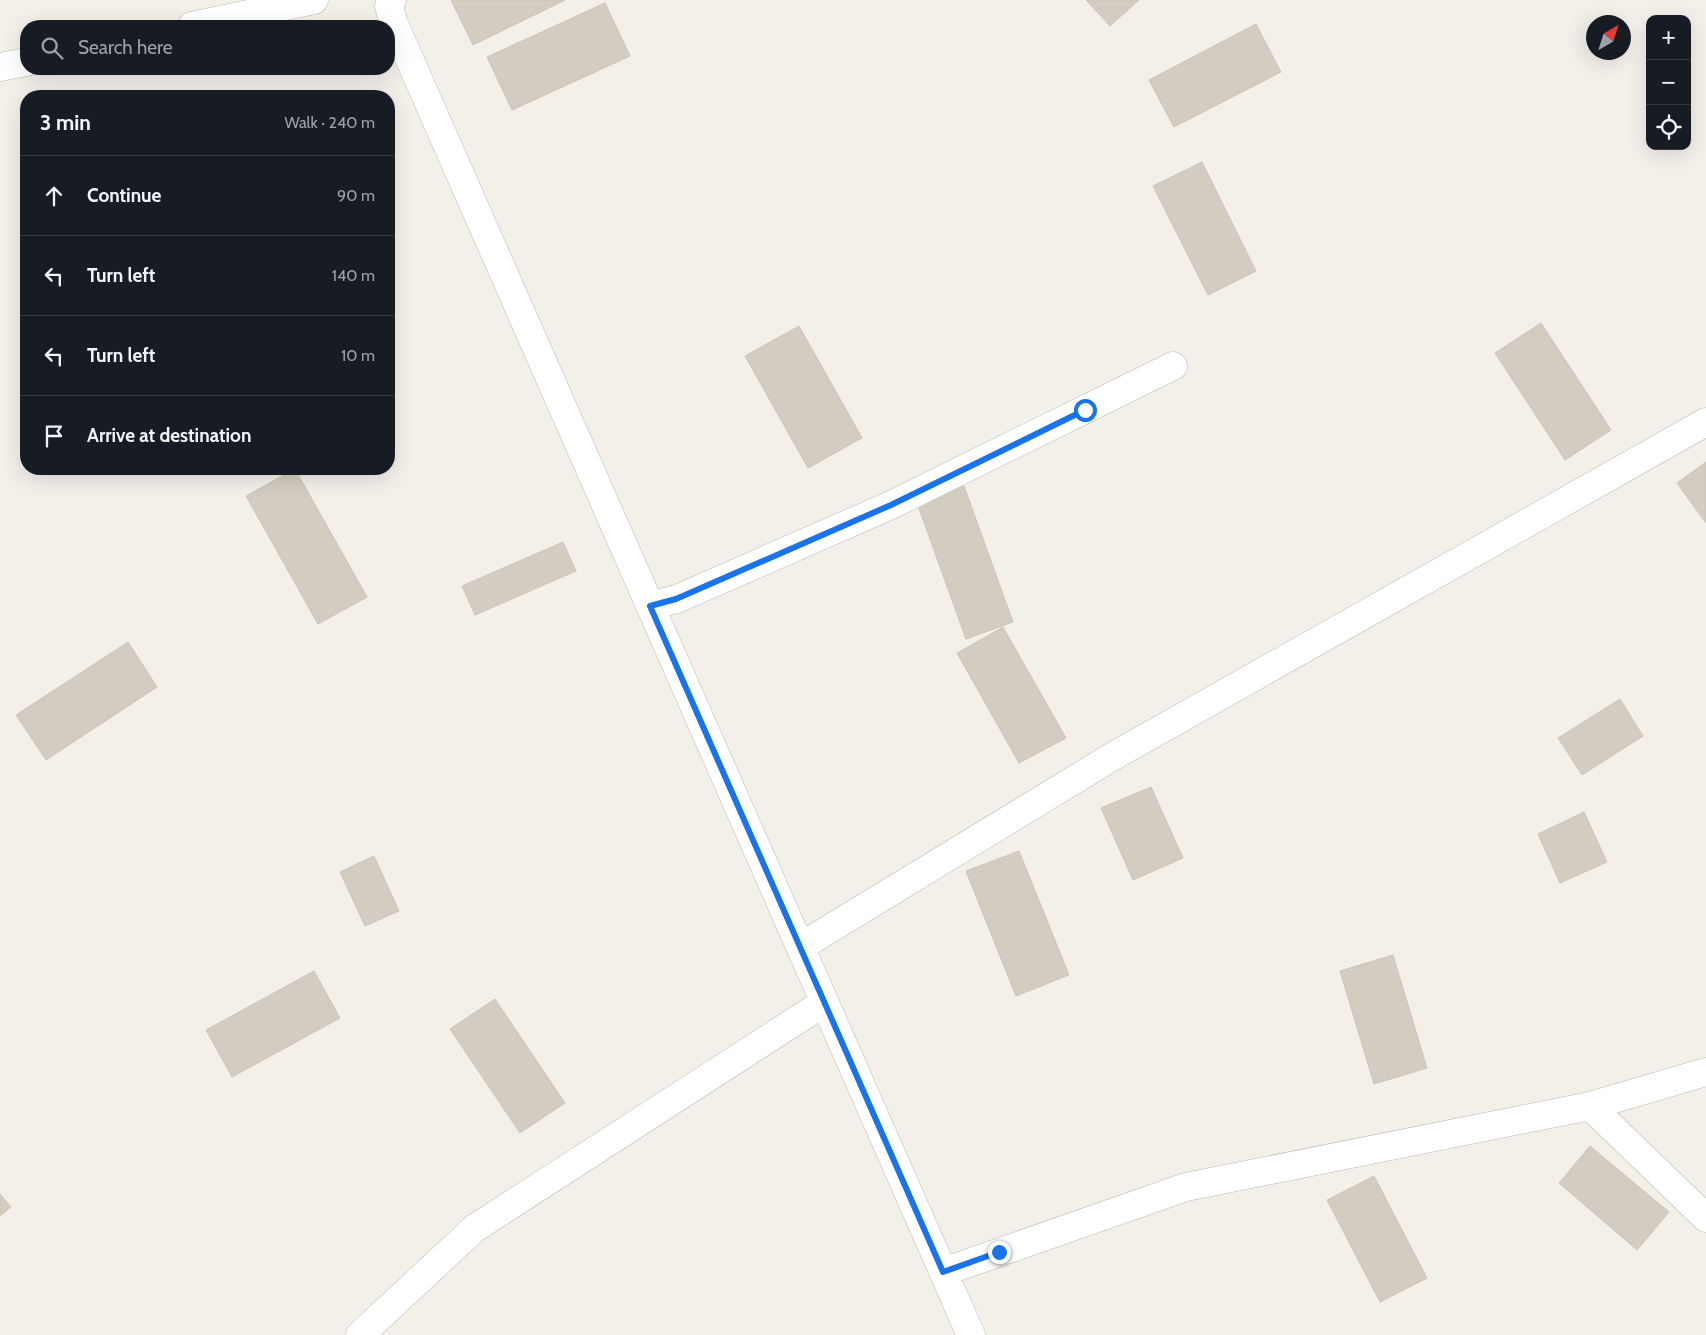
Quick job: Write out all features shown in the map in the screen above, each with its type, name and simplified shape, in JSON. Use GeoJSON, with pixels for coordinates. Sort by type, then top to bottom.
{"type":"FeatureCollection","features":[{"type":"Feature","properties":{"kind":"street"},"geometry":{"type":"LineString","coordinates":[[220,20],[314,0]]}},
{"type":"Feature","properties":{"kind":"street"},"geometry":{"type":"LineString","coordinates":[[392,0],[389,6],[393,20]]}},
{"type":"Feature","properties":{"kind":"street"},"geometry":{"type":"LineString","coordinates":[[395,26],[970,1335]]}},
{"type":"Feature","properties":{"kind":"street"},"geometry":{"type":"LineString","coordinates":[[0,67],[20,63]]}},
{"type":"Feature","properties":{"kind":"street"},"geometry":{"type":"LineString","coordinates":[[650,606],[676,599],[891,505],[1173,366]]}},
{"type":"Feature","properties":{"kind":"street"},"geometry":{"type":"LineString","coordinates":[[800,947],[1110,758],[1706,422]]}},
{"type":"Feature","properties":{"kind":"street"},"geometry":{"type":"LineString","coordinates":[[360,1335],[475,1228],[824,1002]]}},
{"type":"Feature","properties":{"kind":"street"},"geometry":{"type":"LineString","coordinates":[[943,1272],[1186,1187],[1590,1106],[1706,1072]]}},
{"type":"Feature","properties":{"kind":"street"},"geometry":{"type":"LineString","coordinates":[[1590,1106],[1706,1218]]}},
{"type":"Feature","properties":{"kind":"building"},"geometry":{"type":"Polygon","coordinates":[[[451,0],[565,0],[473,45],[451,0]]]}},
{"type":"Feature","properties":{"kind":"building"},"geometry":{"type":"Polygon","coordinates":[[[1086,0],[1139,0],[1110,26],[1086,0]]]}},
{"type":"Feature","properties":{"kind":"building"},"geometry":{"type":"Polygon","coordinates":[[[605,3],[630,56],[512,110],[487,57],[605,3]]]}},
{"type":"Feature","properties":{"kind":"building"},"geometry":{"type":"Polygon","coordinates":[[[1256,24],[1281,72],[1174,127],[1149,80],[1256,24]]]}},
{"type":"Feature","properties":{"kind":"building"},"geometry":{"type":"Polygon","coordinates":[[[1202,162],[1256,271],[1208,295],[1153,186],[1202,162]]]}},
{"type":"Feature","properties":{"kind":"building"},"geometry":{"type":"Polygon","coordinates":[[[1541,323],[1611,430],[1565,460],[1495,353],[1541,323]]]}},
{"type":"Feature","properties":{"kind":"building"},"geometry":{"type":"Polygon","coordinates":[[[799,326],[862,438],[808,468],[745,356],[799,326]]]}},
{"type":"Feature","properties":{"kind":"building"},"geometry":{"type":"Polygon","coordinates":[[[1706,462],[1706,523],[1677,483],[1706,462]]]}},
{"type":"Feature","properties":{"kind":"building"},"geometry":{"type":"Polygon","coordinates":[[[284,475],[298,475],[367,597],[318,624],[246,496],[284,475]]]}},
{"type":"Feature","properties":{"kind":"building"},"geometry":{"type":"Polygon","coordinates":[[[964,486],[1013,622],[966,639],[917,503],[964,486]]]}},
{"type":"Feature","properties":{"kind":"building"},"geometry":{"type":"Polygon","coordinates":[[[563,542],[576,571],[475,615],[462,586],[563,542]]]}},
{"type":"Feature","properties":{"kind":"building"},"geometry":{"type":"Polygon","coordinates":[[[1003,627],[1066,738],[1019,763],[957,653],[1003,627]]]}},
{"type":"Feature","properties":{"kind":"building"},"geometry":{"type":"Polygon","coordinates":[[[128,642],[157,687],[46,760],[16,715],[128,642]]]}},
{"type":"Feature","properties":{"kind":"building"},"geometry":{"type":"Polygon","coordinates":[[[1620,699],[1643,736],[1582,775],[1558,738],[1620,699]]]}},
{"type":"Feature","properties":{"kind":"building"},"geometry":{"type":"Polygon","coordinates":[[[1151,787],[1183,858],[1133,880],[1101,808],[1151,787]]]}},
{"type":"Feature","properties":{"kind":"building"},"geometry":{"type":"Polygon","coordinates":[[[1584,812],[1607,862],[1560,883],[1538,834],[1584,812]]]}},
{"type":"Feature","properties":{"kind":"building"},"geometry":{"type":"Polygon","coordinates":[[[1019,851],[1069,975],[1016,996],[966,871],[1019,851]]]}},
{"type":"Feature","properties":{"kind":"building"},"geometry":{"type":"Polygon","coordinates":[[[374,856],[399,911],[365,926],[340,872],[374,856]]]}},
{"type":"Feature","properties":{"kind":"building"},"geometry":{"type":"Polygon","coordinates":[[[1393,955],[1427,1068],[1374,1084],[1340,971],[1393,955]]]}},
{"type":"Feature","properties":{"kind":"building"},"geometry":{"type":"Polygon","coordinates":[[[314,971],[340,1018],[232,1077],[206,1030],[314,971]]]}},
{"type":"Feature","properties":{"kind":"building"},"geometry":{"type":"Polygon","coordinates":[[[495,999],[565,1103],[520,1133],[450,1029],[495,999]]]}},
{"type":"Feature","properties":{"kind":"building"},"geometry":{"type":"Polygon","coordinates":[[[1590,1146],[1669,1212],[1637,1250],[1559,1183],[1590,1146]]]}},
{"type":"Feature","properties":{"kind":"building"},"geometry":{"type":"Polygon","coordinates":[[[1374,1176],[1427,1278],[1380,1302],[1327,1200],[1374,1176]]]}},
{"type":"Feature","properties":{"kind":"building"},"geometry":{"type":"Polygon","coordinates":[[[0,1194],[11,1207],[0,1216],[0,1194]]]}},
{"type":"Feature","properties":{"kind":"route"},"geometry":{"type":"LineString","coordinates":[[999,1252],[943,1272],[650,606],[676,599],[891,505],[1085,410]]}}]}
